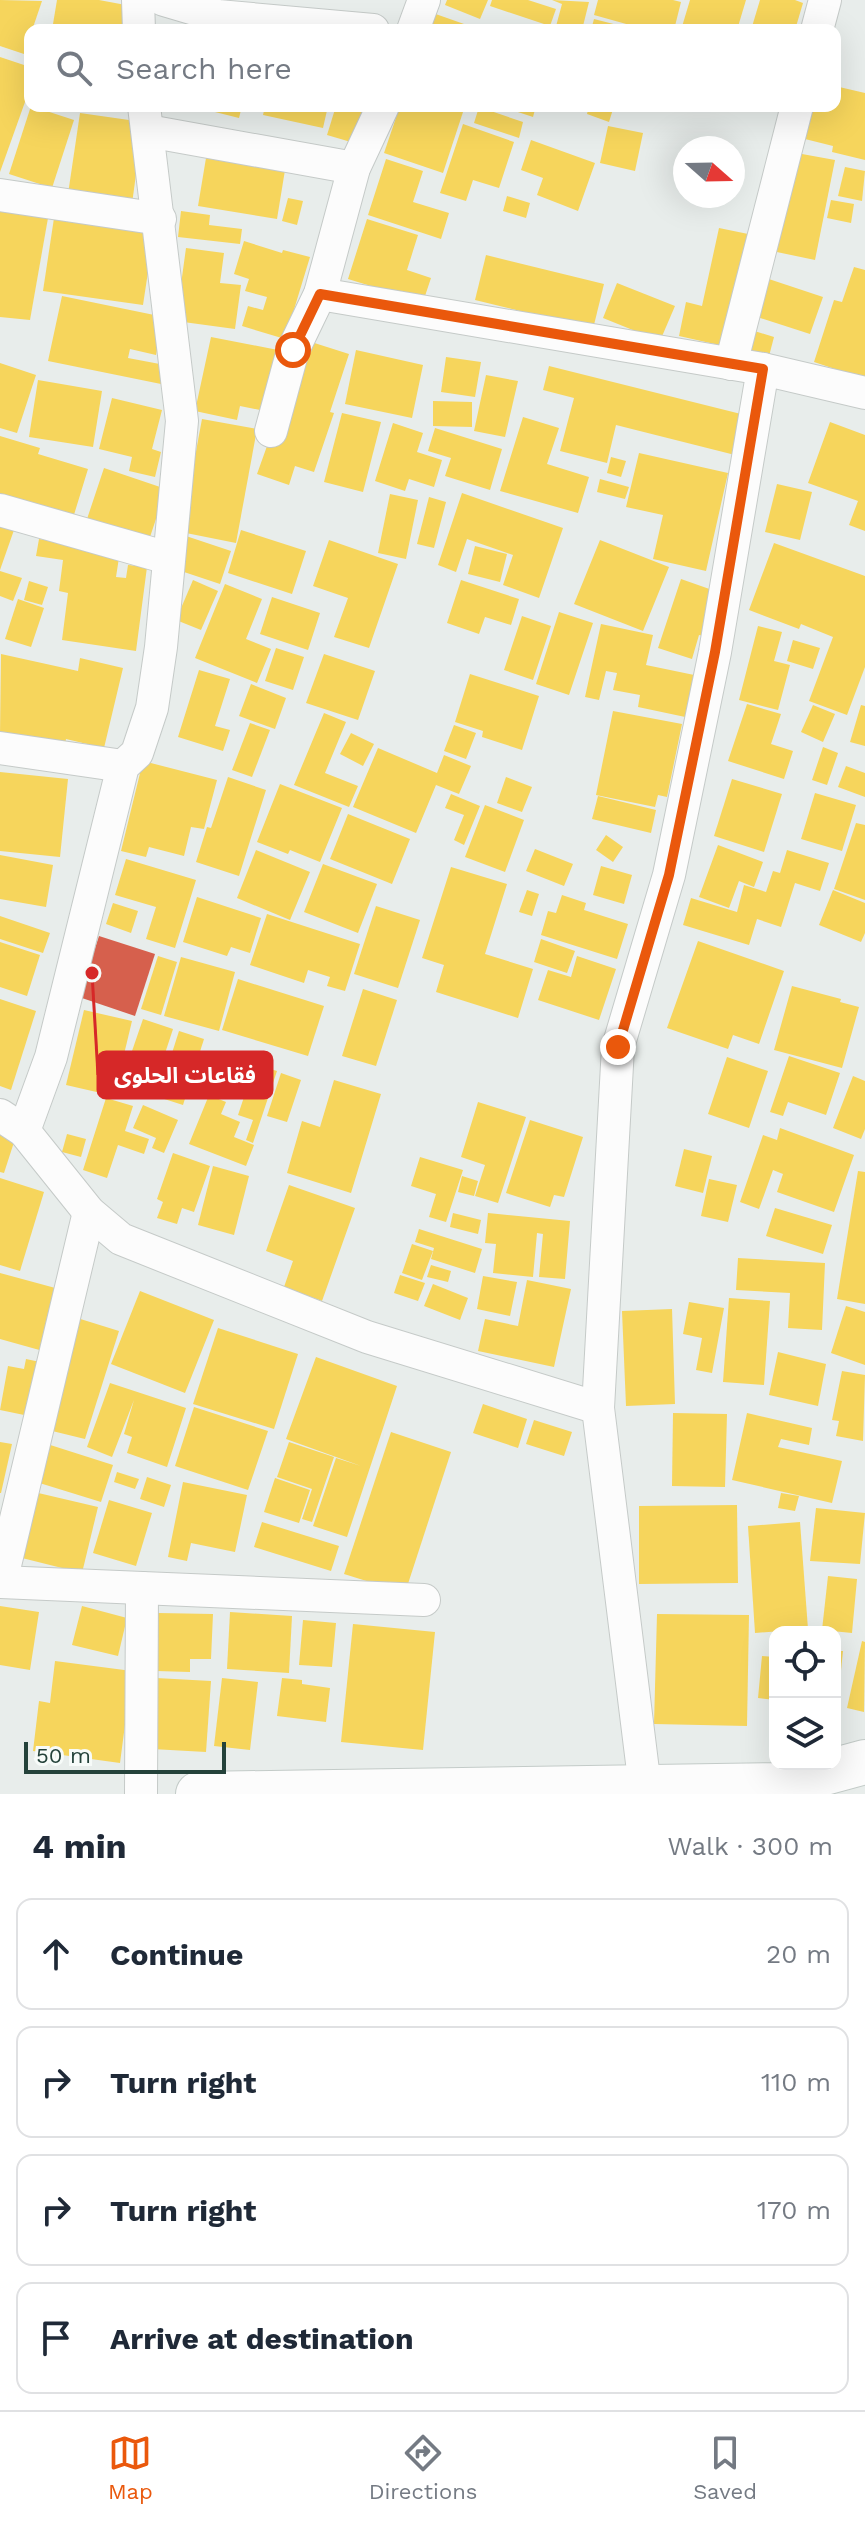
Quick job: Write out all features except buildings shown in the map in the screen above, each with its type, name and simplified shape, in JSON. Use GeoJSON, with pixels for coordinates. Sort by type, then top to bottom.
{"type":"FeatureCollection","features":[{"type":"Feature","properties":{"kind":"main road"},"geometry":{"type":"LineString","coordinates":[[198,1794],[780,1785],[865,1762]]}},
{"type":"Feature","properties":{"kind":"street"},"geometry":{"type":"LineString","coordinates":[[138,0],[139,24]]}},
{"type":"Feature","properties":{"kind":"street"},"geometry":{"type":"LineString","coordinates":[[164,0],[218,16],[307,24]]}},
{"type":"Feature","properties":{"kind":"street"},"geometry":{"type":"LineString","coordinates":[[415,24],[424,0]]}},
{"type":"Feature","properties":{"kind":"street"},"geometry":{"type":"LineString","coordinates":[[819,24],[825,0]]}},
{"type":"Feature","properties":{"kind":"street"},"geometry":{"type":"LineString","coordinates":[[271,431],[293,350],[320,294],[354,168],[380,112]]}},
{"type":"Feature","properties":{"kind":"street"},"geometry":{"type":"LineString","coordinates":[[731,364],[795,112]]}},
{"type":"Feature","properties":{"kind":"street"},"geometry":{"type":"LineString","coordinates":[[354,168],[146,119],[182,421],[161,647],[152,708],[137,753],[123,766],[51,1057],[12,1123],[89,1212],[121,1239],[367,1337],[598,1408]]}},
{"type":"Feature","properties":{"kind":"street"},"geometry":{"type":"LineString","coordinates":[[0,195],[160,219]]}},
{"type":"Feature","properties":{"kind":"street"},"geometry":{"type":"LineString","coordinates":[[320,294],[763,369],[865,393]]}},
{"type":"Feature","properties":{"kind":"street"},"geometry":{"type":"LineString","coordinates":[[645,1787],[598,1408],[618,1047],[672,860],[715,652],[763,369]]}},
{"type":"Feature","properties":{"kind":"street"},"geometry":{"type":"LineString","coordinates":[[0,510],[168,558]]}},
{"type":"Feature","properties":{"kind":"street"},"geometry":{"type":"LineString","coordinates":[[0,748],[123,766]]}},
{"type":"Feature","properties":{"kind":"street"},"geometry":{"type":"LineString","coordinates":[[89,1212],[0,1582],[424,1600]]}},
{"type":"Feature","properties":{"kind":"street"},"geometry":{"type":"LineString","coordinates":[[141,1794],[142,1588]]}},
{"type":"Feature","properties":{"kind":"place","name":"فقاعات الحلوى"},"geometry":{"type":"Point","coordinates":[92,973]}},
{"type":"Feature","properties":{"kind":"route"},"geometry":{"type":"LineString","coordinates":[[293,350],[320,294],[763,369],[715,652],[669,875],[618,1047]]}}]}
